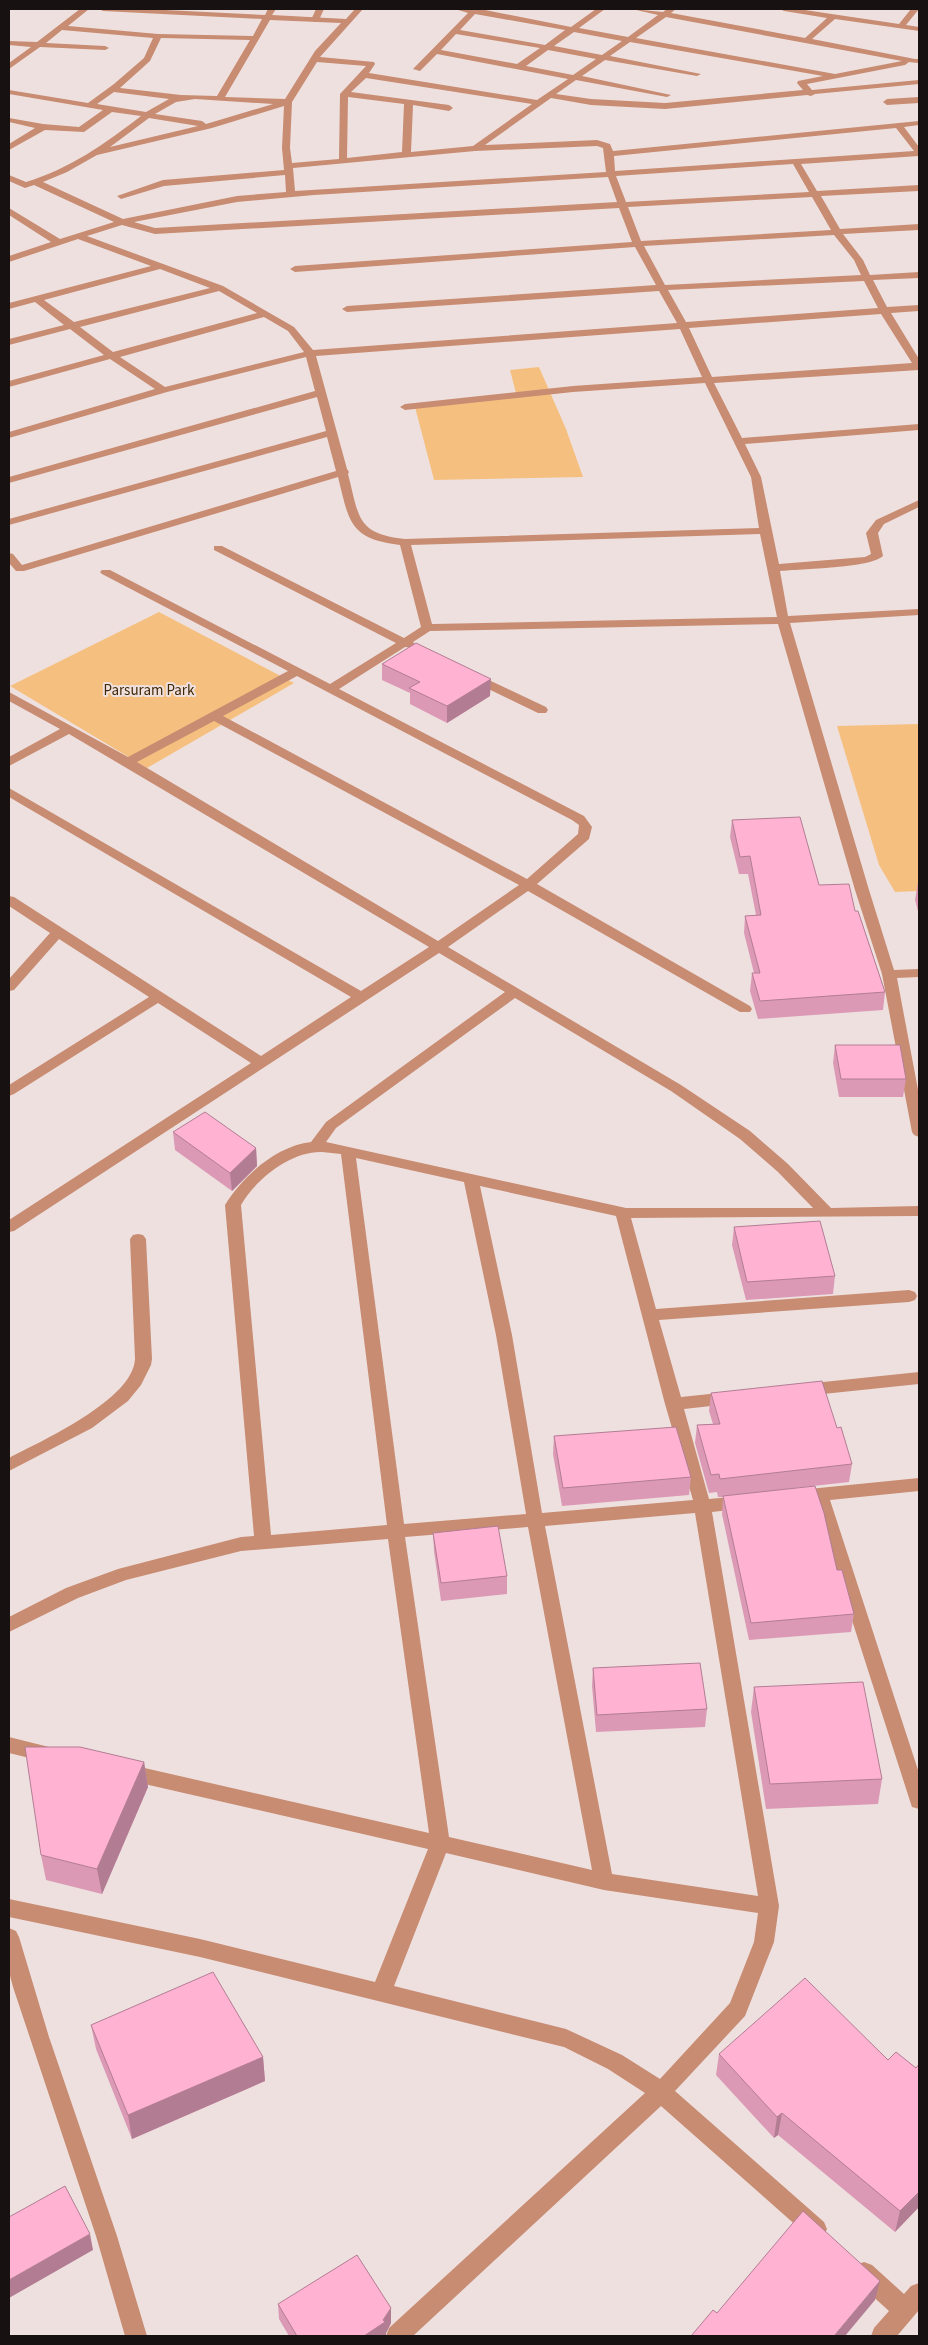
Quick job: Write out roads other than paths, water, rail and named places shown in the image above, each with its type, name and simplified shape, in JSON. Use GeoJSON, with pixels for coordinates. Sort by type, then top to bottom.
{"type":"FeatureCollection","features":[{"type":"Feature","properties":{"kind":"street"},"geometry":{"type":"LineString","coordinates":[[9,67],[85,9]]}},
{"type":"Feature","properties":{"kind":"street"},"geometry":{"type":"LineString","coordinates":[[103,9],[346,22]]}},
{"type":"Feature","properties":{"kind":"street"},"geometry":{"type":"LineString","coordinates":[[220,99],[272,9]]}},
{"type":"Feature","properties":{"kind":"street"},"geometry":{"type":"LineString","coordinates":[[315,20],[320,9]]}},
{"type":"Feature","properties":{"kind":"street"},"geometry":{"type":"LineString","coordinates":[[328,20],[336,9]]}},
{"type":"Feature","properties":{"kind":"street"},"geometry":{"type":"LineString","coordinates":[[291,194],[286,148],[288,102],[314,59],[359,9]]}},
{"type":"Feature","properties":{"kind":"street"},"geometry":{"type":"LineString","coordinates":[[459,9],[475,10],[834,76]]}},
{"type":"Feature","properties":{"kind":"street"},"geometry":{"type":"LineString","coordinates":[[520,66],[601,9]]}},
{"type":"Feature","properties":{"kind":"street"},"geometry":{"type":"LineString","coordinates":[[636,9],[669,11],[806,41],[917,61]]}},
{"type":"Feature","properties":{"kind":"street"},"geometry":{"type":"LineString","coordinates":[[784,9],[919,30]]}},
{"type":"Feature","properties":{"kind":"street"},"geometry":{"type":"LineString","coordinates":[[901,26],[915,9]]}},
{"type":"Feature","properties":{"kind":"street"},"geometry":{"type":"LineString","coordinates":[[417,69],[475,10]]}},
{"type":"Feature","properties":{"kind":"street"},"geometry":{"type":"LineString","coordinates":[[475,148],[577,77],[626,39],[669,11]]}},
{"type":"Feature","properties":{"kind":"street"},"geometry":{"type":"LineString","coordinates":[[806,41],[833,16]]}},
{"type":"Feature","properties":{"kind":"street"},"geometry":{"type":"LineString","coordinates":[[62,28],[158,36],[256,38]]}},
{"type":"Feature","properties":{"kind":"street"},"geometry":{"type":"LineString","coordinates":[[455,30],[698,74]]}},
{"type":"Feature","properties":{"kind":"street"},"geometry":{"type":"LineString","coordinates":[[90,105],[147,59],[158,36]]}},
{"type":"Feature","properties":{"kind":"street"},"geometry":{"type":"LineString","coordinates":[[9,43],[104,48]]}},
{"type":"Feature","properties":{"kind":"street"},"geometry":{"type":"LineString","coordinates":[[435,51],[667,94]]}},
{"type":"Feature","properties":{"kind":"street"},"geometry":{"type":"LineString","coordinates":[[314,59],[371,64],[364,75],[344,94],[342,161]]}},
{"type":"Feature","properties":{"kind":"street"},"geometry":{"type":"LineString","coordinates":[[811,94],[801,83],[917,61]]}},
{"type":"Feature","properties":{"kind":"street"},"geometry":{"type":"LineString","coordinates":[[364,75],[418,93],[449,108]]}},
{"type":"Feature","properties":{"kind":"street"},"geometry":{"type":"LineString","coordinates":[[550,96],[647,107],[811,94],[919,82]]}},
{"type":"Feature","properties":{"kind":"street"},"geometry":{"type":"LineString","coordinates":[[112,89],[181,98],[288,102]]}},
{"type":"Feature","properties":{"kind":"street"},"geometry":{"type":"LineString","coordinates":[[9,92],[150,114],[209,126]]}},
{"type":"Feature","properties":{"kind":"street"},"geometry":{"type":"LineString","coordinates":[[406,155],[409,108],[418,93]]}},
{"type":"Feature","properties":{"kind":"street"},"geometry":{"type":"LineString","coordinates":[[344,94],[418,93],[540,103]]}},
{"type":"Feature","properties":{"kind":"street"},"geometry":{"type":"LineString","coordinates":[[9,188],[35,182],[69,168],[96,153],[150,114],[181,98]]}},
{"type":"Feature","properties":{"kind":"street"},"geometry":{"type":"LineString","coordinates":[[887,102],[919,100]]}},
{"type":"Feature","properties":{"kind":"street"},"geometry":{"type":"LineString","coordinates":[[96,153],[209,126],[288,102]]}},
{"type":"Feature","properties":{"kind":"street"},"geometry":{"type":"LineString","coordinates":[[9,120],[43,127],[81,130],[110,109]]}},
{"type":"Feature","properties":{"kind":"street"},"geometry":{"type":"LineString","coordinates":[[610,154],[919,123]]}},
{"type":"Feature","properties":{"kind":"street"},"geometry":{"type":"LineString","coordinates":[[898,125],[919,153]]}},
{"type":"Feature","properties":{"kind":"street"},"geometry":{"type":"LineString","coordinates":[[9,147],[43,127]]}},
{"type":"Feature","properties":{"kind":"street"},"geometry":{"type":"LineString","coordinates":[[121,196],[163,182],[288,169],[342,161],[475,148],[596,143],[604,145],[610,154],[611,174],[638,244],[684,327],[756,477],[783,620],[862,890],[889,974],[919,1132]]}},
{"type":"Feature","properties":{"kind":"street"},"geometry":{"type":"LineString","coordinates":[[9,259],[122,222],[237,199],[919,153]]}},
{"type":"Feature","properties":{"kind":"street"},"geometry":{"type":"LineString","coordinates":[[406,407],[565,389],[919,366],[884,310],[868,278],[837,232],[796,162]]}},
{"type":"Feature","properties":{"kind":"street"},"geometry":{"type":"LineString","coordinates":[[9,178],[25,185]]}},
{"type":"Feature","properties":{"kind":"street"},"geometry":{"type":"LineString","coordinates":[[35,182],[122,222],[156,231],[919,188]]}},
{"type":"Feature","properties":{"kind":"street"},"geometry":{"type":"LineString","coordinates":[[9,211],[59,243]]}},
{"type":"Feature","properties":{"kind":"street"},"geometry":{"type":"LineString","coordinates":[[295,269],[638,244],[919,227]]}},
{"type":"Feature","properties":{"kind":"street"},"geometry":{"type":"LineString","coordinates":[[80,237],[220,288],[290,329],[310,353],[344,472],[355,521],[370,536],[384,540],[405,542],[765,531]]}},
{"type":"Feature","properties":{"kind":"street"},"geometry":{"type":"LineString","coordinates":[[9,306],[162,266]]}},
{"type":"Feature","properties":{"kind":"street"},"geometry":{"type":"LineString","coordinates":[[347,309],[662,288],[919,275]]}},
{"type":"Feature","properties":{"kind":"street"},"geometry":{"type":"LineString","coordinates":[[9,342],[220,288]]}},
{"type":"Feature","properties":{"kind":"street"},"geometry":{"type":"LineString","coordinates":[[35,298],[112,356],[164,390]]}},
{"type":"Feature","properties":{"kind":"street"},"geometry":{"type":"LineString","coordinates":[[9,436],[164,390],[310,353],[684,327],[919,308]]}},
{"type":"Feature","properties":{"kind":"street"},"geometry":{"type":"LineString","coordinates":[[9,384],[265,314]]}},
{"type":"Feature","properties":{"kind":"street"},"geometry":{"type":"LineString","coordinates":[[9,480],[321,393]]}},
{"type":"Feature","properties":{"kind":"street"},"geometry":{"type":"LineString","coordinates":[[738,441],[919,427]]}},
{"type":"Feature","properties":{"kind":"street"},"geometry":{"type":"LineString","coordinates":[[9,522],[332,432]]}},
{"type":"Feature","properties":{"kind":"street"},"geometry":{"type":"LineString","coordinates":[[9,556],[20,570],[344,472]]}},
{"type":"Feature","properties":{"kind":"street"},"geometry":{"type":"LineString","coordinates":[[774,568],[867,560],[877,556],[872,533],[880,522],[919,503]]}},
{"type":"Feature","properties":{"kind":"street"},"geometry":{"type":"LineString","coordinates":[[405,542],[427,628]]}},
{"type":"Feature","properties":{"kind":"street"},"geometry":{"type":"LineString","coordinates":[[218,548],[421,651]]}},
{"type":"Feature","properties":{"kind":"street"},"geometry":{"type":"LineString","coordinates":[[9,1227],[437,948],[528,885],[584,836],[587,830],[584,822],[332,688],[106,572]]}},
{"type":"Feature","properties":{"kind":"street"},"geometry":{"type":"LineString","coordinates":[[332,688],[427,628],[783,620],[919,612]]}},
{"type":"Feature","properties":{"kind":"street"},"geometry":{"type":"LineString","coordinates":[[128,762],[298,671]]}},
{"type":"Feature","properties":{"kind":"street"},"geometry":{"type":"LineString","coordinates":[[464,672],[542,710]]}},
{"type":"Feature","properties":{"kind":"street"},"geometry":{"type":"LineString","coordinates":[[9,696],[128,762],[711,1110],[745,1135],[783,1168],[827,1213]]}},
{"type":"Feature","properties":{"kind":"street"},"geometry":{"type":"LineString","coordinates":[[214,716],[528,885],[745,1009]]}},
{"type":"Feature","properties":{"kind":"street"},"geometry":{"type":"LineString","coordinates":[[9,762],[68,730]]}},
{"type":"Feature","properties":{"kind":"street"},"geometry":{"type":"LineString","coordinates":[[9,792],[361,997]]}},
{"type":"Feature","properties":{"kind":"street"},"geometry":{"type":"LineString","coordinates":[[9,900],[261,1063]]}},
{"type":"Feature","properties":{"kind":"street"},"geometry":{"type":"LineString","coordinates":[[9,988],[58,932]]}},
{"type":"Feature","properties":{"kind":"street"},"geometry":{"type":"LineString","coordinates":[[889,974],[919,973]]}},
{"type":"Feature","properties":{"kind":"street"},"geometry":{"type":"LineString","coordinates":[[315,1147],[331,1125],[513,993]]}},
{"type":"Feature","properties":{"kind":"street"},"geometry":{"type":"LineString","coordinates":[[9,1092],[158,997]]}},
{"type":"Feature","properties":{"kind":"street"},"geometry":{"type":"LineString","coordinates":[[263,1541],[233,1205],[247,1186],[288,1155],[315,1147],[335,1148],[626,1213],[919,1211]]}},
{"type":"Feature","properties":{"kind":"street"},"geometry":{"type":"LineString","coordinates":[[348,1152],[396,1532],[440,1844],[381,1993]]}},
{"type":"Feature","properties":{"kind":"street"},"geometry":{"type":"LineString","coordinates":[[471,1178],[504,1336],[535,1519],[604,1881]]}},
{"type":"Feature","properties":{"kind":"street"},"geometry":{"type":"LineString","coordinates":[[397,2336],[661,2092],[738,2008],[764,1942],[769,1906],[703,1507],[673,1404],[652,1315],[623,1221],[626,1213]]}},
{"type":"Feature","properties":{"kind":"street"},"geometry":{"type":"LineString","coordinates":[[9,1466],[98,1416],[116,1404],[131,1388],[143,1364],[144,1322],[138,1239]]}},
{"type":"Feature","properties":{"kind":"street"},"geometry":{"type":"LineString","coordinates":[[652,1315],[908,1296]]}},
{"type":"Feature","properties":{"kind":"street"},"geometry":{"type":"LineString","coordinates":[[792,1391],[919,1378]]}},
{"type":"Feature","properties":{"kind":"street"},"geometry":{"type":"LineString","coordinates":[[673,1404],[743,1397]]}},
{"type":"Feature","properties":{"kind":"street"},"geometry":{"type":"LineString","coordinates":[[781,1499],[919,1484]]}},
{"type":"Feature","properties":{"kind":"street"},"geometry":{"type":"LineString","coordinates":[[820,1495],[919,1801]]}},
{"type":"Feature","properties":{"kind":"street"},"geometry":{"type":"LineString","coordinates":[[9,1625],[72,1593],[124,1574],[217,1550],[263,1541],[396,1532],[761,1501]]}},
{"type":"Feature","properties":{"kind":"street"},"geometry":{"type":"LineString","coordinates":[[9,1746],[66,1758]]}},
{"type":"Feature","properties":{"kind":"street"},"geometry":{"type":"LineString","coordinates":[[104,1767],[604,1881],[769,1906]]}},
{"type":"Feature","properties":{"kind":"street"},"geometry":{"type":"LineString","coordinates":[[9,1908],[200,1948],[566,2038],[598,2052],[635,2072],[661,2092],[840,2251],[912,2302],[882,2336]]}},
{"type":"Feature","properties":{"kind":"street"},"geometry":{"type":"LineString","coordinates":[[9,1937],[19,1977],[96,2203],[136,2336]]}},
{"type":"Feature","properties":{"kind":"park label","name":"Parsuram Park"},"geometry":{"type":"Point","coordinates":[149,690]}}]}
